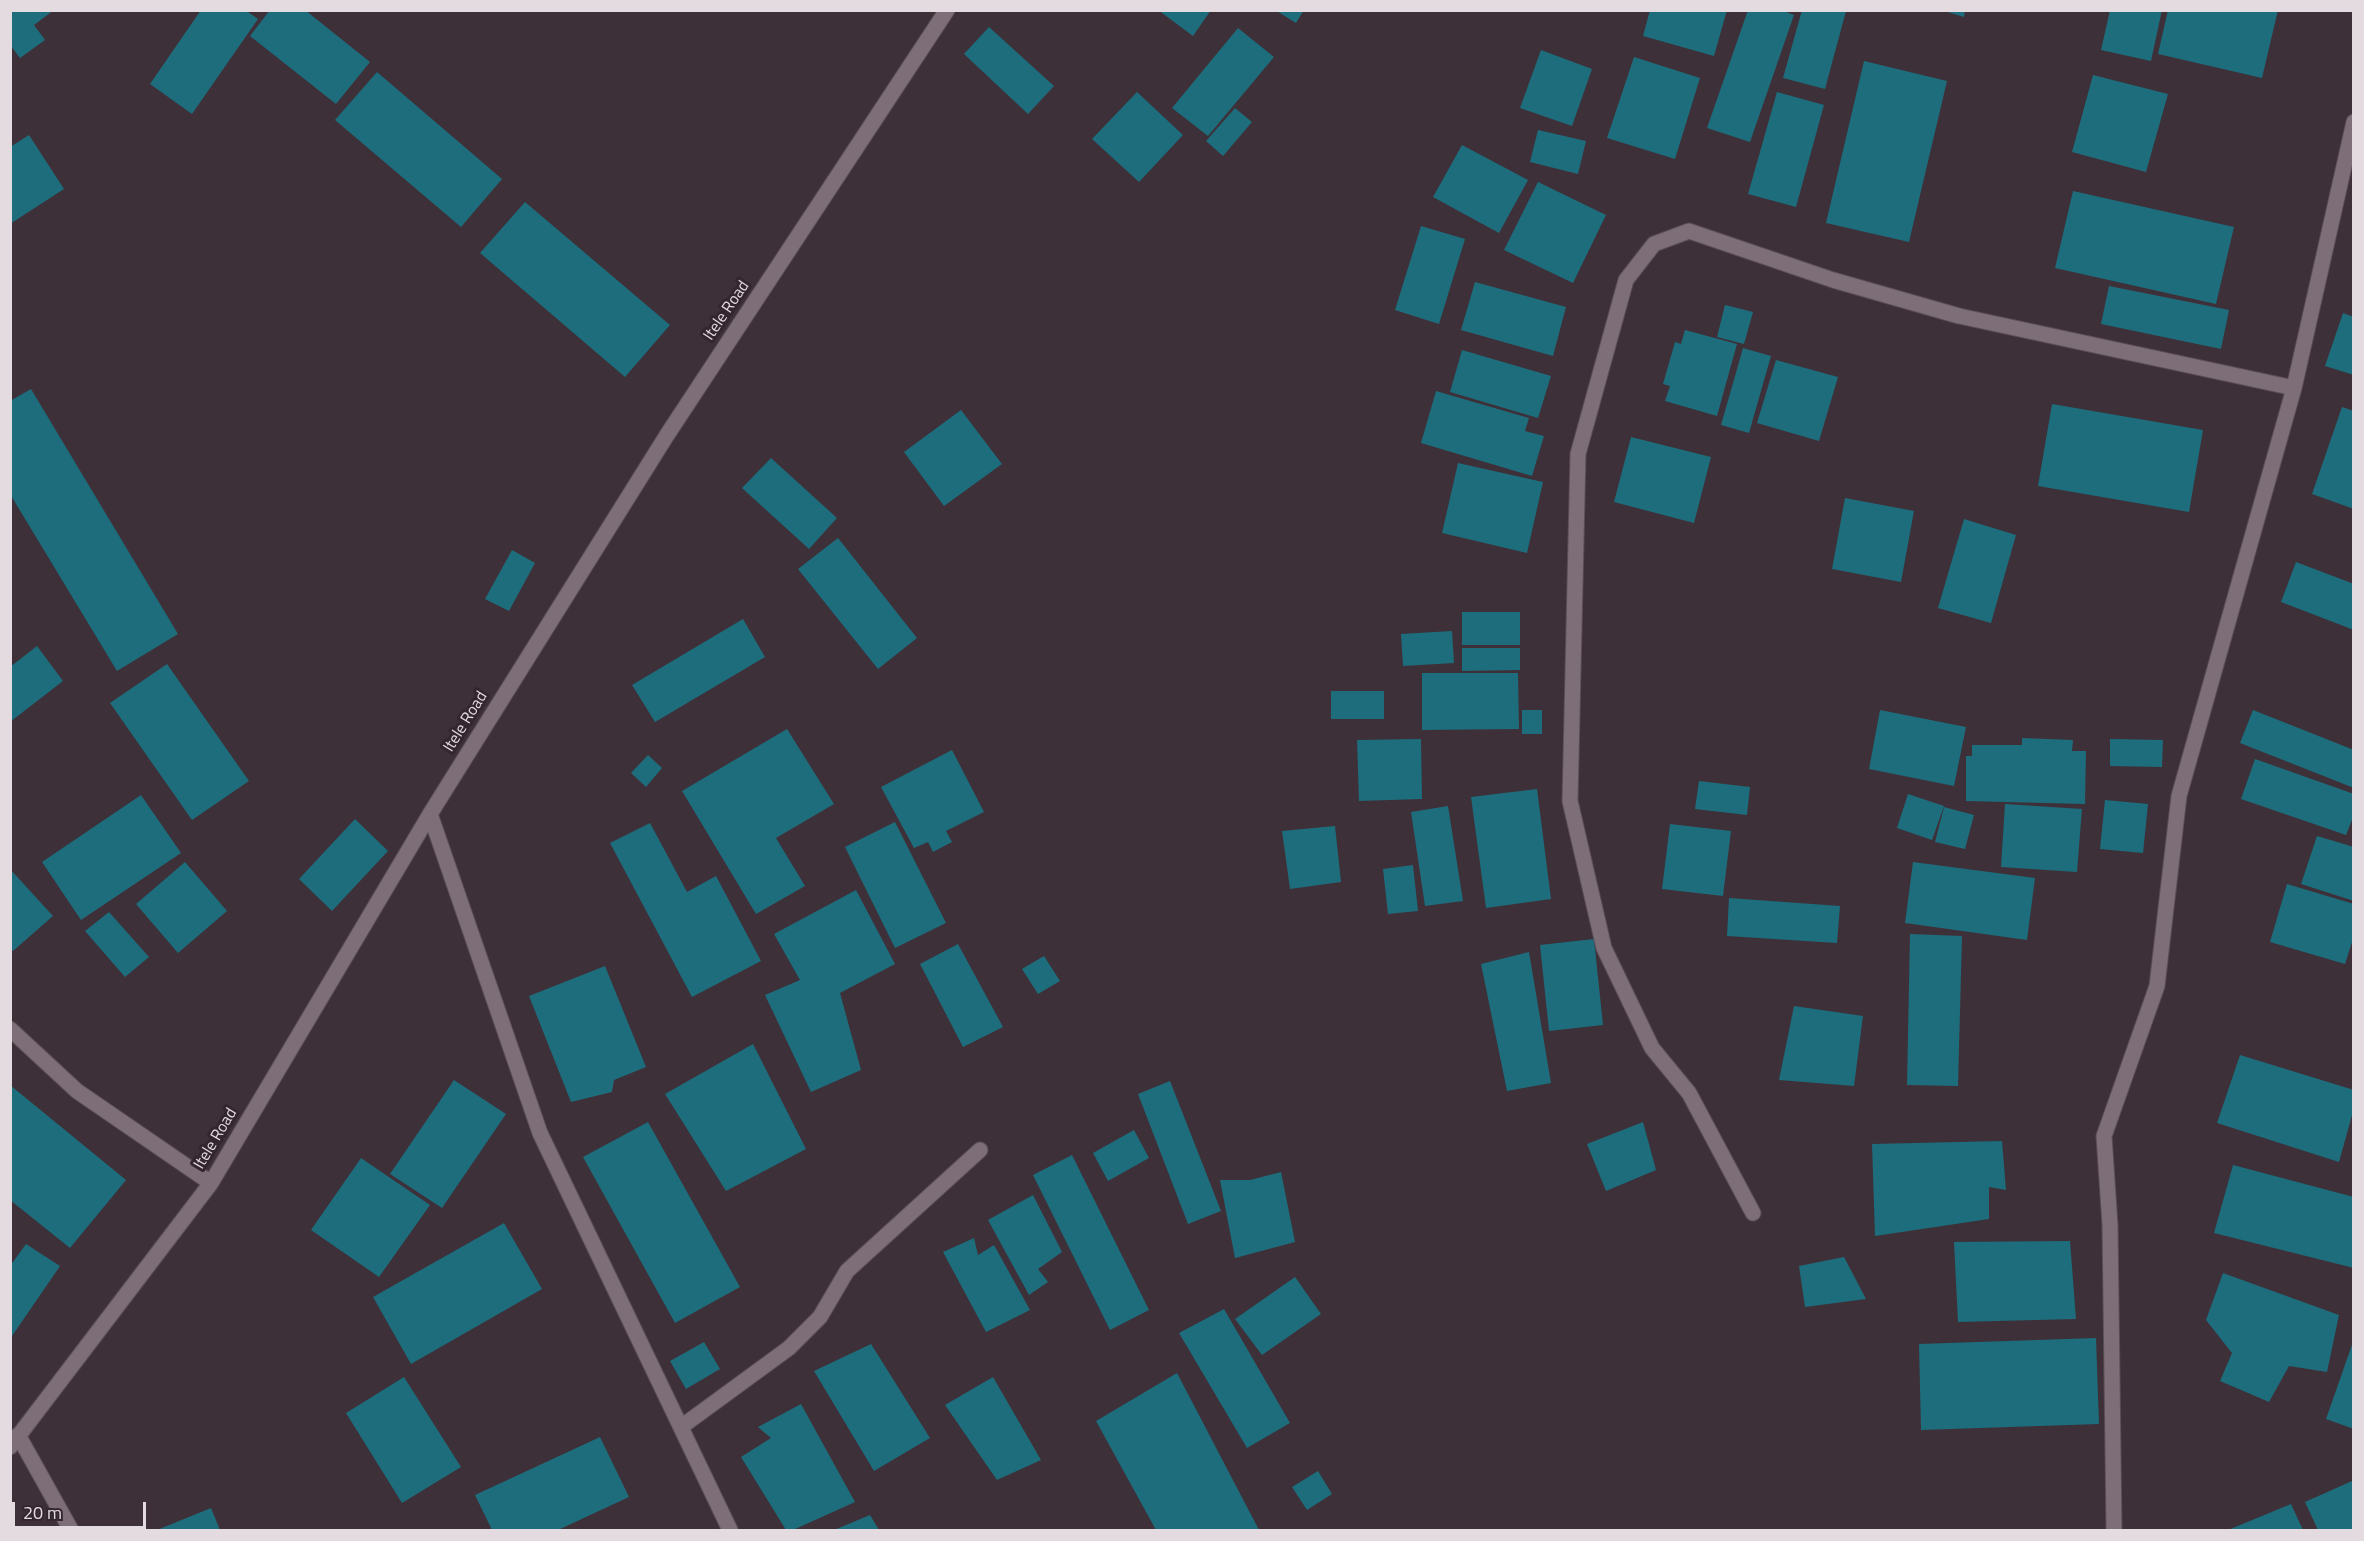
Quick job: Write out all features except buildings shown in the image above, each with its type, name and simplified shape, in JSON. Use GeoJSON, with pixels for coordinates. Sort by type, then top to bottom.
{"type":"FeatureCollection","features":[{"type":"Feature","properties":{"kind":"street","name":"Itele Road"},"geometry":{"type":"LineString","coordinates":[[14,1441],[211,1183],[430,814],[667,435],[946,10]]}},
{"type":"Feature","properties":{"kind":"street"},"geometry":{"type":"LineString","coordinates":[[2114,1529],[2110,1225],[2104,1136],[2157,986],[2179,796],[2294,388],[2354,122]]}},
{"type":"Feature","properties":{"kind":"street"},"geometry":{"type":"LineString","coordinates":[[1753,1213],[1689,1093],[1652,1048],[1604,948],[1570,801],[1578,454],[1626,280],[1654,244],[1689,231],[1833,280],[1959,316],[2294,388]]}},
{"type":"Feature","properties":{"kind":"street"},"geometry":{"type":"LineString","coordinates":[[430,814],[540,1133],[730,1530]]}},
{"type":"Feature","properties":{"kind":"street"},"geometry":{"type":"LineString","coordinates":[[10,1029],[77,1091],[211,1183]]}},
{"type":"Feature","properties":{"kind":"street"},"geometry":{"type":"LineString","coordinates":[[681,1426],[789,1348],[820,1317],[847,1271],[980,1150]]}},
{"type":"Feature","properties":{"kind":"street"},"geometry":{"type":"LineString","coordinates":[[14,1441],[71,1530]]}}]}
